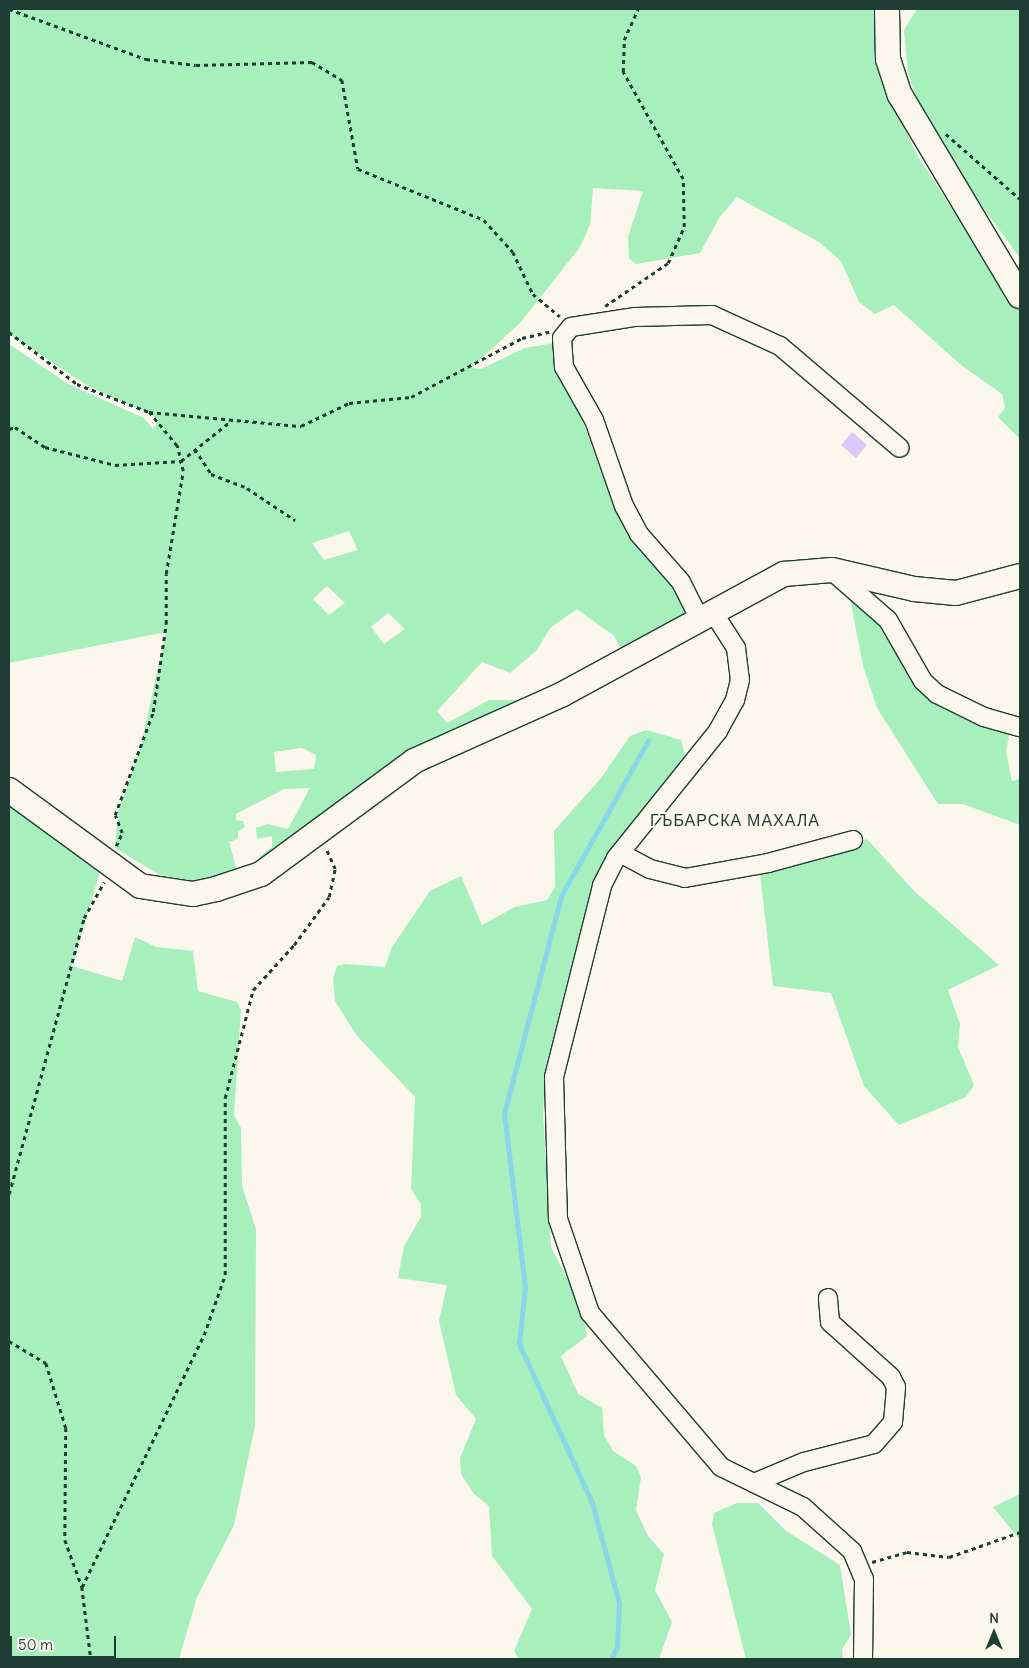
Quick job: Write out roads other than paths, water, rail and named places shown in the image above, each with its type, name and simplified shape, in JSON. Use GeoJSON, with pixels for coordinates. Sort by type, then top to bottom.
{"type":"FeatureCollection","features":[{"type":"Feature","properties":{"kind":"street"},"geometry":{"type":"LineString","coordinates":[[887,9],[888,59],[900,94],[1020,296]]}},
{"type":"Feature","properties":{"kind":"street"},"geometry":{"type":"LineString","coordinates":[[862,1659],[861,1565],[836,1532],[803,1507],[721,1467],[609,1340],[582,1296],[561,1237],[554,1078],[602,886],[620,853],[718,732],[735,700],[740,680],[736,648],[639,534],[624,506],[594,420],[564,367],[562,338],[571,327],[634,317],[712,316],[780,346],[900,448]]}},
{"type":"Feature","properties":{"kind":"street"},"geometry":{"type":"LineString","coordinates":[[832,570],[888,620],[923,681],[937,694],[984,717],[1020,727]]}},
{"type":"Feature","properties":{"kind":"street"},"geometry":{"type":"LineString","coordinates":[[9,790],[112,868],[140,886],[165,891],[216,890],[261,874],[414,761],[561,694],[784,574],[832,570],[932,593],[956,593],[1020,576]]}},
{"type":"Feature","properties":{"kind":"street"},"geometry":{"type":"LineString","coordinates":[[620,853],[650,869],[684,878],[768,863],[852,840]]}},
{"type":"Feature","properties":{"kind":"street"},"geometry":{"type":"LineString","coordinates":[[754,1483],[804,1462],[874,1444],[893,1422],[896,1387],[891,1376],[830,1322],[828,1298]]}},
{"type":"Feature","properties":{"kind":"waterway"},"geometry":{"type":"LineString","coordinates":[[611,1659],[617,1647],[619,1603],[592,1503],[519,1344],[525,1287],[504,1114],[561,896],[648,741]]}},
{"type":"Feature","properties":{"kind":"district","name":"ГЪБАРСКА МАХАЛА"},"geometry":{"type":"Point","coordinates":[735,820]}}]}
